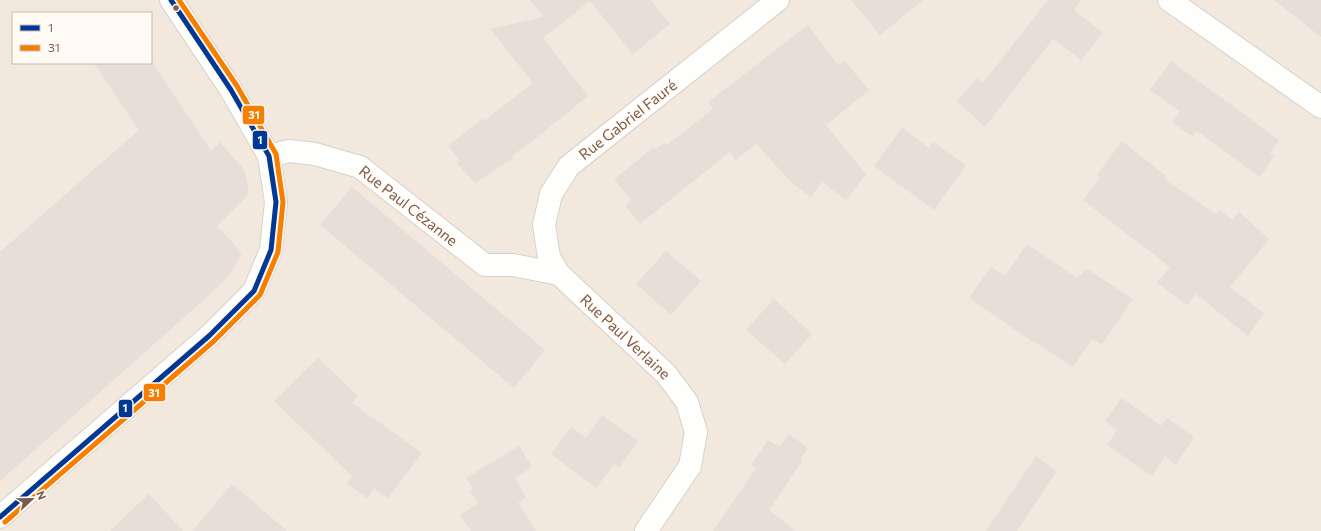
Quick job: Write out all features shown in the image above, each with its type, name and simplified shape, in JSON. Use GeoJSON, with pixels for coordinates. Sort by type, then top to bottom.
{"type":"FeatureCollection","features":[{"type":"Feature","properties":{"kind":"street"},"geometry":{"type":"LineString","coordinates":[[0,518],[209,336],[254,291],[271,250],[276,202],[269,156],[231,90],[171,0]]}},
{"type":"Feature","properties":{"kind":"street","name":"Rue Gabriel Fauré"},"geometry":{"type":"LineString","coordinates":[[559,274],[549,257],[544,226],[551,194],[569,166],[778,0]]}},
{"type":"Feature","properties":{"kind":"street"},"geometry":{"type":"LineString","coordinates":[[1169,0],[1321,107]]}},
{"type":"Feature","properties":{"kind":"street","name":"Rue Paul Cézanne"},"geometry":{"type":"LineString","coordinates":[[269,156],[289,151],[315,154],[360,167],[485,266],[513,265],[559,274]]}},
{"type":"Feature","properties":{"kind":"street","name":"Rue Paul Verlaine"},"geometry":{"type":"LineString","coordinates":[[559,274],[666,374],[687,402],[696,432],[690,466],[646,531]]}},
{"type":"Feature","properties":{"kind":"shaded area"},"geometry":{"type":"Polygon","coordinates":[[[0,0],[1321,0],[1321,531],[0,531],[0,0]]]}},
{"type":"Feature","properties":{"kind":"building"},"geometry":{"type":"Polygon","coordinates":[[[530,0],[651,0],[670,24],[633,54],[590,1],[543,38],[588,96],[512,156],[513,158],[475,183],[457,163],[460,161],[448,146],[482,119],[484,121],[533,83],[490,29],[544,17],[530,0]]]}},
{"type":"Feature","properties":{"kind":"building"},"geometry":{"type":"Polygon","coordinates":[[[851,0],[923,0],[880,35],[851,0]]]}},
{"type":"Feature","properties":{"kind":"building"},"geometry":{"type":"Polygon","coordinates":[[[1048,0],[1081,0],[1074,10],[1103,33],[1081,60],[1053,39],[985,127],[957,101],[977,78],[983,83],[1048,0]]]}},
{"type":"Feature","properties":{"kind":"building"},"geometry":{"type":"Polygon","coordinates":[[[1274,0],[1321,0],[1321,37],[1274,0]]]}},
{"type":"Feature","properties":{"kind":"building"},"geometry":{"type":"Polygon","coordinates":[[[808,25],[838,65],[844,60],[869,90],[826,125],[866,174],[846,200],[822,182],[811,197],[794,185],[756,144],[736,160],[730,152],[640,224],[625,206],[631,200],[614,179],[653,148],[654,150],[665,143],[667,145],[713,109],[708,102],[808,25]]]}},
{"type":"Feature","properties":{"kind":"building"},"geometry":{"type":"Polygon","coordinates":[[[1171,61],[1279,140],[1270,153],[1274,156],[1260,177],[1197,131],[1193,136],[1172,123],[1180,111],[1150,90],[1171,61]]]}},
{"type":"Feature","properties":{"kind":"building"},"geometry":{"type":"Polygon","coordinates":[[[153,63],[211,151],[220,142],[245,171],[249,194],[217,226],[242,253],[228,277],[207,297],[0,481],[0,252],[139,130],[95,64],[153,63]]]}},
{"type":"Feature","properties":{"kind":"building"},"geometry":{"type":"Polygon","coordinates":[[[902,128],[929,148],[933,142],[966,165],[934,210],[874,166],[902,128]]]}},
{"type":"Feature","properties":{"kind":"building"},"geometry":{"type":"Polygon","coordinates":[[[1122,141],[1166,176],[1164,179],[1216,214],[1220,210],[1232,220],[1239,212],[1269,239],[1230,287],[1264,313],[1248,336],[1196,294],[1187,305],[1157,283],[1170,267],[1083,200],[1100,178],[1097,175],[1122,141]]]}},
{"type":"Feature","properties":{"kind":"building"},"geometry":{"type":"Polygon","coordinates":[[[352,187],[545,350],[514,388],[320,225],[352,187]]]}},
{"type":"Feature","properties":{"kind":"building"},"geometry":{"type":"Polygon","coordinates":[[[1027,244],[1077,278],[1087,269],[1133,299],[1102,344],[1092,339],[1073,367],[1037,343],[1036,344],[969,298],[991,267],[1005,276],[1027,244]]]}},
{"type":"Feature","properties":{"kind":"building"},"geometry":{"type":"Polygon","coordinates":[[[666,251],[701,281],[671,315],[636,284],[666,251]]]}},
{"type":"Feature","properties":{"kind":"building"},"geometry":{"type":"Polygon","coordinates":[[[774,299],[812,334],[785,364],[746,330],[774,299]]]}},
{"type":"Feature","properties":{"kind":"building"},"geometry":{"type":"Polygon","coordinates":[[[318,358],[358,396],[352,403],[422,453],[388,498],[374,489],[367,498],[347,484],[352,476],[274,401],[318,358]]]}},
{"type":"Feature","properties":{"kind":"building"},"geometry":{"type":"Polygon","coordinates":[[[1122,398],[1161,426],[1167,418],[1194,437],[1176,465],[1165,456],[1152,476],[1107,445],[1117,430],[1105,421],[1122,398]]]}},
{"type":"Feature","properties":{"kind":"building"},"geometry":{"type":"Polygon","coordinates":[[[602,415],[638,441],[619,468],[614,464],[596,488],[551,454],[571,427],[586,438],[602,415]]]}},
{"type":"Feature","properties":{"kind":"building"},"geometry":{"type":"Polygon","coordinates":[[[789,434],[808,448],[800,460],[802,461],[769,510],[796,531],[713,531],[756,468],[751,465],[768,440],[780,446],[789,434]]]}},
{"type":"Feature","properties":{"kind":"building"},"geometry":{"type":"Polygon","coordinates":[[[519,446],[532,467],[515,478],[526,497],[518,503],[536,531],[471,531],[460,515],[478,503],[470,491],[473,489],[466,478],[519,446]]]}},
{"type":"Feature","properties":{"kind":"building"},"geometry":{"type":"Polygon","coordinates":[[[1036,456],[1057,471],[1017,531],[986,531],[1036,456]]]}},
{"type":"Feature","properties":{"kind":"building"},"geometry":{"type":"Polygon","coordinates":[[[232,484],[249,498],[287,531],[192,531],[232,484]]]}},
{"type":"Feature","properties":{"kind":"building"},"geometry":{"type":"Polygon","coordinates":[[[149,494],[183,531],[110,531],[136,506],[149,494]]]}},
{"type":"Feature","properties":{"kind":"transit line","name":"1"},"geometry":{"type":"LineString","coordinates":[[0,517],[209,336],[254,291],[271,250],[276,202],[269,156],[231,90],[171,0]]}},
{"type":"Feature","properties":{"kind":"transit line","name":"31"},"geometry":{"type":"LineString","coordinates":[[5,522],[214,341],[260,295],[278,252],[283,202],[276,154],[237,86],[179,0]]}}]}
